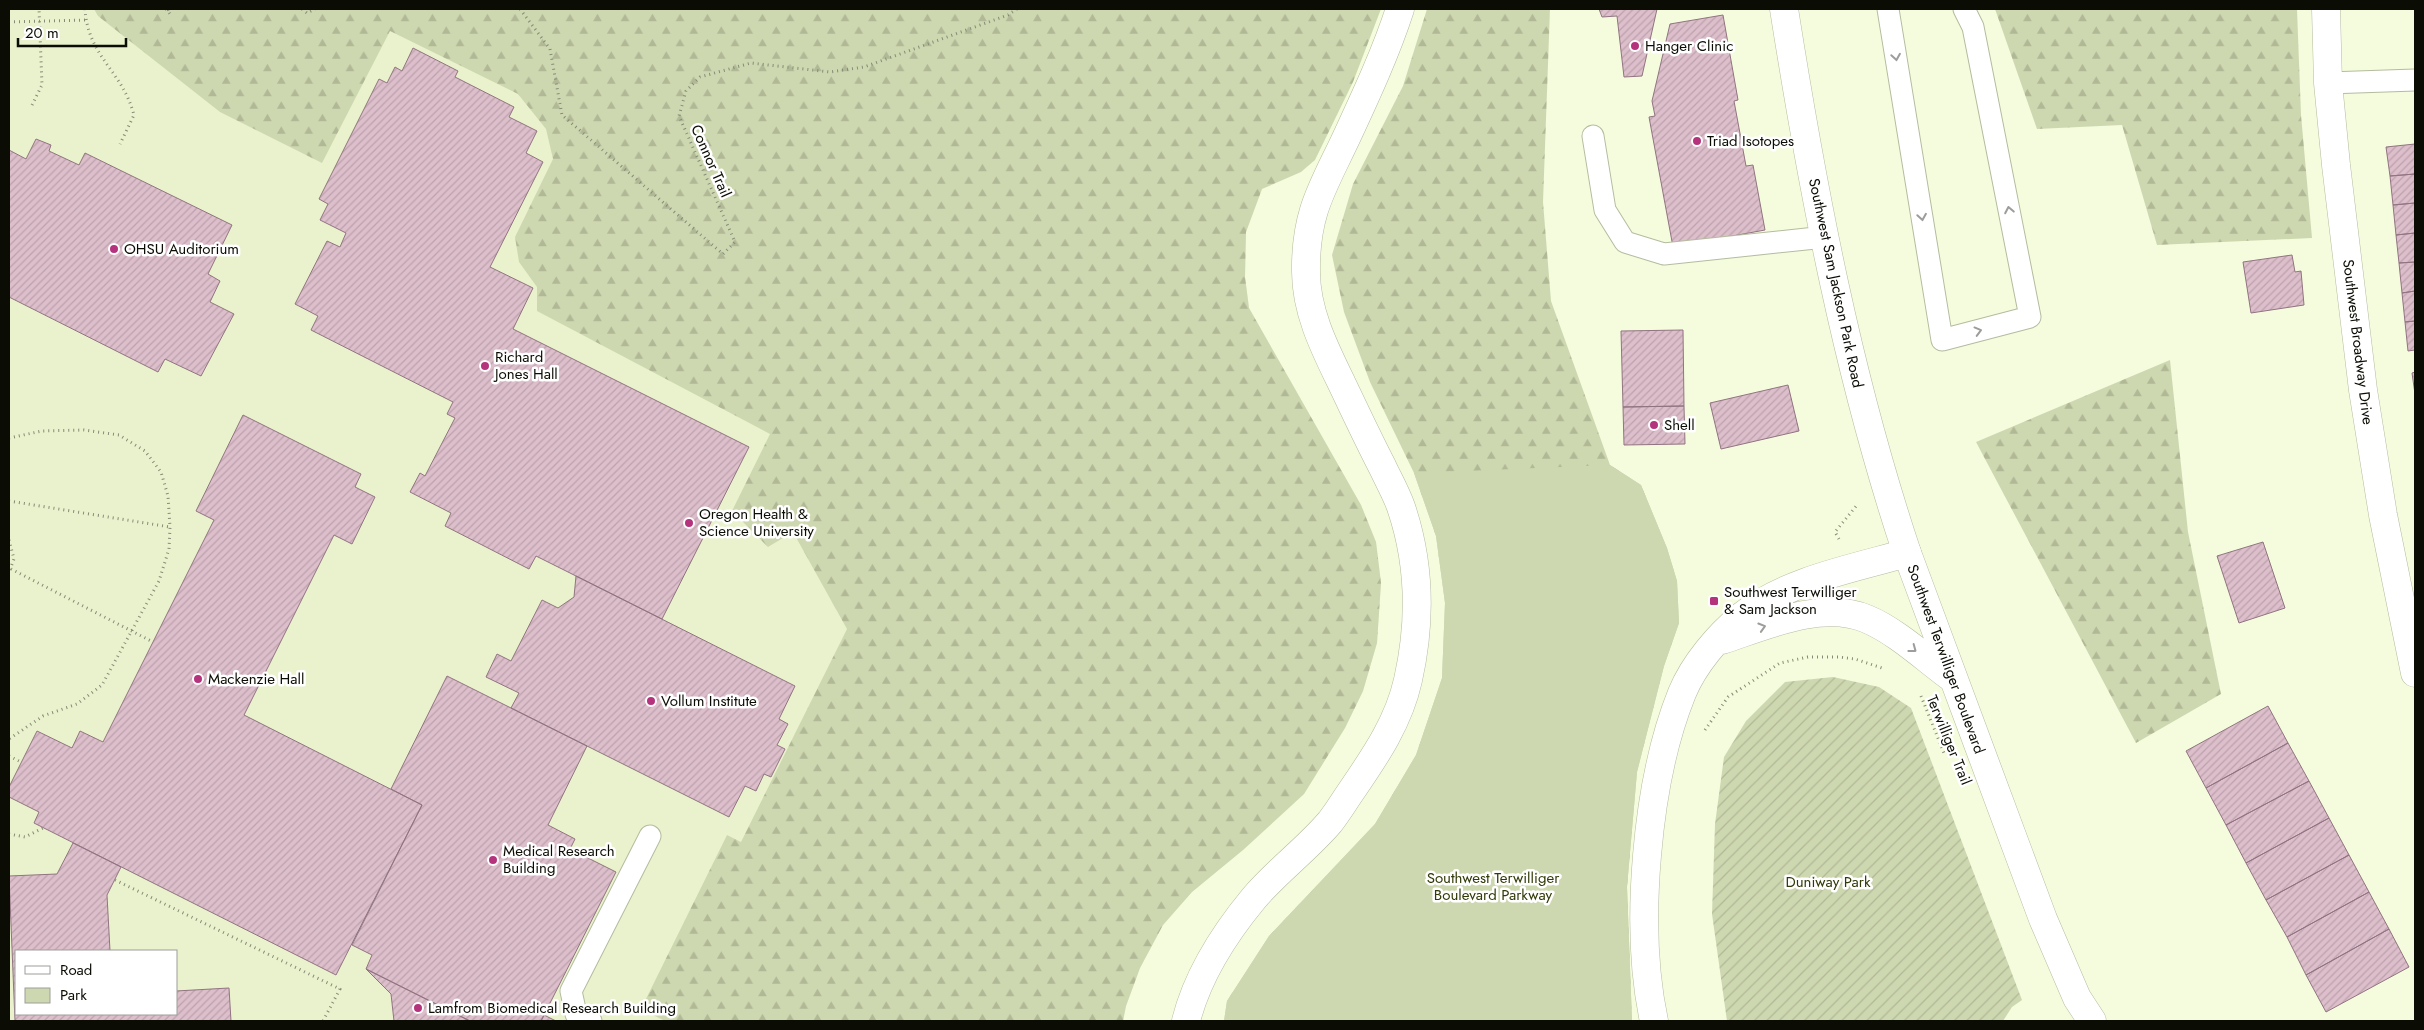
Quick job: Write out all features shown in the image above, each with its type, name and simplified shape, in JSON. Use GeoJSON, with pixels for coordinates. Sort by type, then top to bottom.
{"type":"FeatureCollection","features":[{"type":"Feature","properties":{"kind":"street"},"geometry":{"type":"LineString","coordinates":[[1186,1021],[1197,989],[1210,962],[1234,924],[1254,898],[1330,822],[1379,751],[1398,713],[1408,680],[1415,634],[1417,596],[1414,556],[1401,505],[1322,342],[1312,311],[1306,276],[1306,245],[1311,214],[1323,182],[1380,65],[1400,9]]}},
{"type":"Feature","properties":{"kind":"street","name":"Southwest Sam Jackson Park Road"},"geometry":{"type":"LineString","coordinates":[[1784,9],[1825,237],[1859,396],[1881,476],[1907,553]]}},
{"type":"Feature","properties":{"kind":"street","name":"Southwest Broadway Drive"},"geometry":{"type":"LineString","coordinates":[[2326,9],[2328,83],[2362,390],[2383,515],[2415,673]]}},
{"type":"Feature","properties":{"kind":"street","name":"Southwest Terwilliger Boulevard"},"geometry":{"type":"LineString","coordinates":[[1654,1021],[1646,954],[1651,824],[1668,736],[1683,693],[1695,669],[1716,642],[1742,616],[1773,597],[1816,580],[1907,553],[2043,919],[2077,998],[2092,1021]]}},
{"type":"Feature","properties":{"kind":"street"},"geometry":{"type":"LineString","coordinates":[[1716,642],[1807,615],[1834,613],[1857,615],[1869,620],[1901,640],[1952,678]]}},
{"type":"Feature","properties":{"kind":"lane"},"geometry":{"type":"LineString","coordinates":[[1888,9],[1942,340],[2030,317],[1973,27],[1964,9]]}},
{"type":"Feature","properties":{"kind":"lane"},"geometry":{"type":"LineString","coordinates":[[2328,83],[2415,80]]}},
{"type":"Feature","properties":{"kind":"lane"},"geometry":{"type":"LineString","coordinates":[[1593,136],[1605,210],[1625,242],[1664,254],[1825,237]]}},
{"type":"Feature","properties":{"kind":"lane"},"geometry":{"type":"LineString","coordinates":[[590,1021],[576,1014],[571,991],[650,836]]}},
{"type":"Feature","properties":{"kind":"path"},"geometry":{"type":"LineString","coordinates":[[32,105],[42,85],[39,9]]}},
{"type":"Feature","properties":{"kind":"path"},"geometry":{"type":"LineString","coordinates":[[86,9],[86,20],[91,42],[97,53],[122,84],[134,115],[120,144]]}},
{"type":"Feature","properties":{"kind":"path"},"geometry":{"type":"LineString","coordinates":[[302,9],[307,13],[314,9]]}},
{"type":"Feature","properties":{"kind":"path","name":"Connor Trail"},"geometry":{"type":"LineString","coordinates":[[520,9],[550,50],[562,115],[724,254],[735,242],[679,116],[686,91],[700,77],[750,62],[830,72],[864,67],[1017,9]]}},
{"type":"Feature","properties":{"kind":"path"},"geometry":{"type":"LineString","coordinates":[[9,22],[86,20]]}},
{"type":"Feature","properties":{"kind":"path"},"geometry":{"type":"LineString","coordinates":[[9,438],[42,431],[84,430],[119,435],[145,450],[161,472],[168,496],[170,527],[170,549],[158,581],[102,685],[77,704],[43,716],[9,740]]}},
{"type":"Feature","properties":{"kind":"path"},"geometry":{"type":"LineString","coordinates":[[9,501],[170,527]]}},
{"type":"Feature","properties":{"kind":"path"},"geometry":{"type":"LineString","coordinates":[[9,540],[14,559],[10,570],[153,642]]}},
{"type":"Feature","properties":{"kind":"path"},"geometry":{"type":"LineString","coordinates":[[1703,733],[1728,697],[1780,663],[1808,657],[1839,657],[1855,659],[1885,669]]}},
{"type":"Feature","properties":{"kind":"path","name":"Terwilliger Trail"},"geometry":{"type":"LineString","coordinates":[[1920,695],[1946,760]]}},
{"type":"Feature","properties":{"kind":"path"},"geometry":{"type":"LineString","coordinates":[[9,756],[22,762]]}},
{"type":"Feature","properties":{"kind":"path"},"geometry":{"type":"LineString","coordinates":[[9,834],[25,837],[43,828]]}},
{"type":"Feature","properties":{"kind":"path"},"geometry":{"type":"LineString","coordinates":[[115,880],[340,989],[323,1021]]}},
{"type":"Feature","properties":{"kind":"shaded area","name":"Oregon Health & Science University"},"geometry":{"type":"Polygon","coordinates":[[[9,9],[1352,9],[1262,189],[1246,232],[1245,277],[1249,308],[1361,505],[1376,542],[1381,583],[1377,643],[1363,691],[1345,728],[1304,794],[1243,850],[1192,892],[1163,925],[1140,968],[1126,1006],[1123,1021],[9,1021],[9,9]]]}},
{"type":"Feature","properties":{"kind":"green space"},"geometry":{"type":"Polygon","coordinates":[[[94,9],[1381,9],[1353,82],[1315,160],[1301,172],[1262,189],[1246,232],[1245,277],[1249,308],[1361,505],[1376,542],[1381,583],[1377,643],[1363,691],[1345,728],[1304,794],[1243,850],[1192,892],[1163,925],[1140,968],[1126,1006],[1123,1021],[665,1021],[641,1009],[727,835],[741,842],[847,629],[793,532],[768,547],[732,511],[770,434],[537,311],[537,287],[519,262],[515,237],[553,159],[546,129],[518,94],[390,31],[322,163],[220,112],[98,16],[94,9]]]}},
{"type":"Feature","properties":{"kind":"green space","name":"Southwest Terwilliger Boulevard Parkway"},"geometry":{"type":"Polygon","coordinates":[[[1427,9],[1550,9],[1543,202],[1551,301],[1610,465],[1641,485],[1667,548],[1677,581],[1679,623],[1664,666],[1637,772],[1627,887],[1632,1021],[1224,1021],[1227,1001],[1269,936],[1375,824],[1416,755],[1442,678],[1445,603],[1436,536],[1414,473],[1370,382],[1344,312],[1332,255],[1353,184],[1403,86],[1427,9]]]}},
{"type":"Feature","properties":{"kind":"green space"},"geometry":{"type":"Polygon","coordinates":[[[1995,9],[2297,9],[2301,115],[2312,238],[2157,245],[2122,125],[2037,129],[1995,9]]]}},
{"type":"Feature","properties":{"kind":"green space"},"geometry":{"type":"Polygon","coordinates":[[[2170,360],[2188,532],[2221,694],[2136,743],[1976,442],[2170,360]]]}},
{"type":"Feature","properties":{"kind":"green space","name":"Southwest Terwilliger Boulevard Parkway"},"geometry":{"type":"Polygon","coordinates":[[[1610,465],[1641,485],[1667,548],[1677,581],[1679,623],[1664,666],[1637,772],[1627,887],[1632,1021],[1224,1021],[1227,1001],[1269,936],[1375,824],[1416,755],[1442,678],[1445,603],[1436,536],[1414,473],[1610,465]]]}},
{"type":"Feature","properties":{"kind":"green space","name":"Duniway Park"},"geometry":{"type":"Polygon","coordinates":[[[1833,677],[1879,687],[1911,708],[2022,1000],[2012,1007],[2003,1021],[1727,1021],[1712,914],[1715,824],[1724,757],[1746,721],[1785,682],[1833,677]]]}},
{"type":"Feature","properties":{"kind":"building","name":"Hanger Clinic"},"geometry":{"type":"Polygon","coordinates":[[[1599,9],[1657,9],[1642,76],[1624,77],[1617,16],[1602,17],[1599,9]]]}},
{"type":"Feature","properties":{"kind":"building","name":"Triad Isotopes"},"geometry":{"type":"Polygon","coordinates":[[[1723,15],[1738,100],[1734,101],[1746,166],[1753,165],[1765,230],[1673,247],[1649,117],[1655,116],[1652,101],[1670,24],[1723,15]]]}},
{"type":"Feature","properties":{"kind":"building","name":"Richard Jones Hall"},"geometry":{"type":"Polygon","coordinates":[[[413,48],[458,71],[455,77],[514,107],[509,117],[537,131],[526,153],[543,162],[490,267],[533,288],[513,329],[749,447],[662,619],[536,556],[529,569],[445,526],[451,513],[410,492],[420,473],[425,476],[455,418],[447,414],[453,402],[311,330],[318,316],[295,304],[327,241],[340,247],[346,233],[320,220],[328,204],[319,199],[379,79],[387,83],[395,67],[402,71],[413,48]]]}},
{"type":"Feature","properties":{"kind":"building","name":"OHSU Auditorium"},"geometry":{"type":"Polygon","coordinates":[[[36,139],[51,145],[49,151],[79,165],[85,153],[232,225],[208,274],[220,281],[210,302],[234,314],[201,376],[165,359],[158,372],[9,297],[9,150],[26,159],[36,139]]]}},
{"type":"Feature","properties":{"kind":"building"},"geometry":{"type":"Polygon","coordinates":[[[2415,144],[2415,174],[2390,176],[2386,147],[2415,144]]]}},
{"type":"Feature","properties":{"kind":"building"},"geometry":{"type":"Polygon","coordinates":[[[2415,174],[2415,203],[2393,205],[2390,176],[2415,174]]]}},
{"type":"Feature","properties":{"kind":"building"},"geometry":{"type":"Polygon","coordinates":[[[2415,203],[2415,233],[2396,235],[2393,205],[2415,203]]]}},
{"type":"Feature","properties":{"kind":"building"},"geometry":{"type":"Polygon","coordinates":[[[2415,233],[2415,262],[2399,263],[2396,235],[2415,233]]]}},
{"type":"Feature","properties":{"kind":"building"},"geometry":{"type":"Polygon","coordinates":[[[2292,255],[2295,272],[2301,271],[2304,305],[2251,313],[2243,262],[2292,255]]]}},
{"type":"Feature","properties":{"kind":"building"},"geometry":{"type":"Polygon","coordinates":[[[2415,262],[2415,291],[2402,293],[2399,263],[2415,262]]]}},
{"type":"Feature","properties":{"kind":"building"},"geometry":{"type":"Polygon","coordinates":[[[2415,291],[2415,321],[2405,322],[2402,293],[2415,291]]]}},
{"type":"Feature","properties":{"kind":"building"},"geometry":{"type":"Polygon","coordinates":[[[2415,321],[2415,350],[2408,351],[2405,322],[2415,321]]]}},
{"type":"Feature","properties":{"kind":"building","name":"Shell"},"geometry":{"type":"Polygon","coordinates":[[[1683,330],[1684,406],[1623,407],[1621,331],[1683,330]]]}},
{"type":"Feature","properties":{"kind":"building"},"geometry":{"type":"Polygon","coordinates":[[[2415,372],[2415,394],[2412,373],[2415,372]]]}},
{"type":"Feature","properties":{"kind":"building","name":"Shell"},"geometry":{"type":"Polygon","coordinates":[[[1788,385],[1799,431],[1721,449],[1710,403],[1788,385]]]}},
{"type":"Feature","properties":{"kind":"building","name":"Shell"},"geometry":{"type":"Polygon","coordinates":[[[1684,406],[1685,444],[1624,445],[1623,407],[1684,406]]]}},
{"type":"Feature","properties":{"kind":"building","name":"Mackenzie Hall"},"geometry":{"type":"Polygon","coordinates":[[[243,415],[361,474],[355,487],[375,497],[352,544],[334,535],[244,715],[422,805],[336,975],[34,823],[39,812],[9,797],[9,787],[37,731],[72,748],[80,731],[103,742],[214,520],[196,511],[243,415]]]}},
{"type":"Feature","properties":{"kind":"building"},"geometry":{"type":"Polygon","coordinates":[[[2263,542],[2285,608],[2239,623],[2217,556],[2263,542]]]}},
{"type":"Feature","properties":{"kind":"building","name":"Vollum Institute"},"geometry":{"type":"Polygon","coordinates":[[[576,576],[795,686],[779,719],[788,724],[777,745],[785,749],[771,777],[764,774],[756,791],[745,786],[729,817],[511,708],[519,693],[486,677],[497,654],[511,661],[542,600],[558,608],[574,597],[576,576]]]}},
{"type":"Feature","properties":{"kind":"building","name":"Medical Research Building"},"geometry":{"type":"Polygon","coordinates":[[[447,676],[587,746],[548,825],[575,839],[570,849],[616,872],[541,1021],[470,1021],[366,969],[372,955],[352,945],[422,805],[391,789],[447,676]]]}},
{"type":"Feature","properties":{"kind":"building"},"geometry":{"type":"Polygon","coordinates":[[[2268,706],[2288,743],[2206,788],[2186,751],[2268,706]]]}},
{"type":"Feature","properties":{"kind":"building"},"geometry":{"type":"Polygon","coordinates":[[[2288,743],[2309,781],[2226,825],[2206,788],[2288,743]]]}},
{"type":"Feature","properties":{"kind":"building"},"geometry":{"type":"Polygon","coordinates":[[[2309,781],[2329,818],[2246,863],[2226,825],[2309,781]]]}},
{"type":"Feature","properties":{"kind":"building"},"geometry":{"type":"Polygon","coordinates":[[[2329,818],[2349,855],[2266,900],[2246,863],[2329,818]]]}},
{"type":"Feature","properties":{"kind":"building"},"geometry":{"type":"Polygon","coordinates":[[[73,843],[121,867],[107,895],[110,950],[15,950],[15,1015],[178,1015],[178,991],[229,988],[231,1021],[15,1021],[9,876],[57,874],[73,843]]]}},
{"type":"Feature","properties":{"kind":"building"},"geometry":{"type":"Polygon","coordinates":[[[2349,855],[2369,892],[2287,937],[2266,900],[2349,855]]]}},
{"type":"Feature","properties":{"kind":"building"},"geometry":{"type":"Polygon","coordinates":[[[2369,892],[2389,929],[2306,975],[2287,937],[2369,892]]]}},
{"type":"Feature","properties":{"kind":"building"},"geometry":{"type":"Polygon","coordinates":[[[2389,929],[2409,967],[2326,1012],[2306,975],[2389,929]]]}},
{"type":"Feature","properties":{"kind":"building","name":"Lamfrom Biomedical Research Building"},"geometry":{"type":"Polygon","coordinates":[[[366,969],[470,1021],[394,1021],[391,994],[366,969]]]}},
{"type":"Feature","properties":{"kind":"building","name":"Lamfrom Biomedical Research Building"},"geometry":{"type":"Polygon","coordinates":[[[544,1015],[556,1021],[541,1021],[544,1015]]]}},
{"type":"Feature","properties":{"kind":"place","name":"Hanger Clinic"},"geometry":{"type":"Point","coordinates":[1635,46]}},
{"type":"Feature","properties":{"kind":"place","name":"Triad Isotopes"},"geometry":{"type":"Point","coordinates":[1697,141]}},
{"type":"Feature","properties":{"kind":"place","name":"OHSU Auditorium"},"geometry":{"type":"Point","coordinates":[114,249]}},
{"type":"Feature","properties":{"kind":"place","name":"Richard Jones Hall"},"geometry":{"type":"Point","coordinates":[485,366]}},
{"type":"Feature","properties":{"kind":"place","name":"Shell"},"geometry":{"type":"Point","coordinates":[1654,425]}},
{"type":"Feature","properties":{"kind":"place","name":"Oregon Health & Science University"},"geometry":{"type":"Point","coordinates":[689,523]}},
{"type":"Feature","properties":{"kind":"place","name":"Southwest Terwilliger & Sam Jackson"},"geometry":{"type":"Point","coordinates":[1714,601]}},
{"type":"Feature","properties":{"kind":"place","name":"Mackenzie Hall"},"geometry":{"type":"Point","coordinates":[198,679]}},
{"type":"Feature","properties":{"kind":"place","name":"Vollum Institute"},"geometry":{"type":"Point","coordinates":[651,701]}},
{"type":"Feature","properties":{"kind":"place","name":"Medical Research Building"},"geometry":{"type":"Point","coordinates":[493,860]}},
{"type":"Feature","properties":{"kind":"place","name":"Lamfrom Biomedical Research Building"},"geometry":{"type":"Point","coordinates":[418,1008]}}]}
